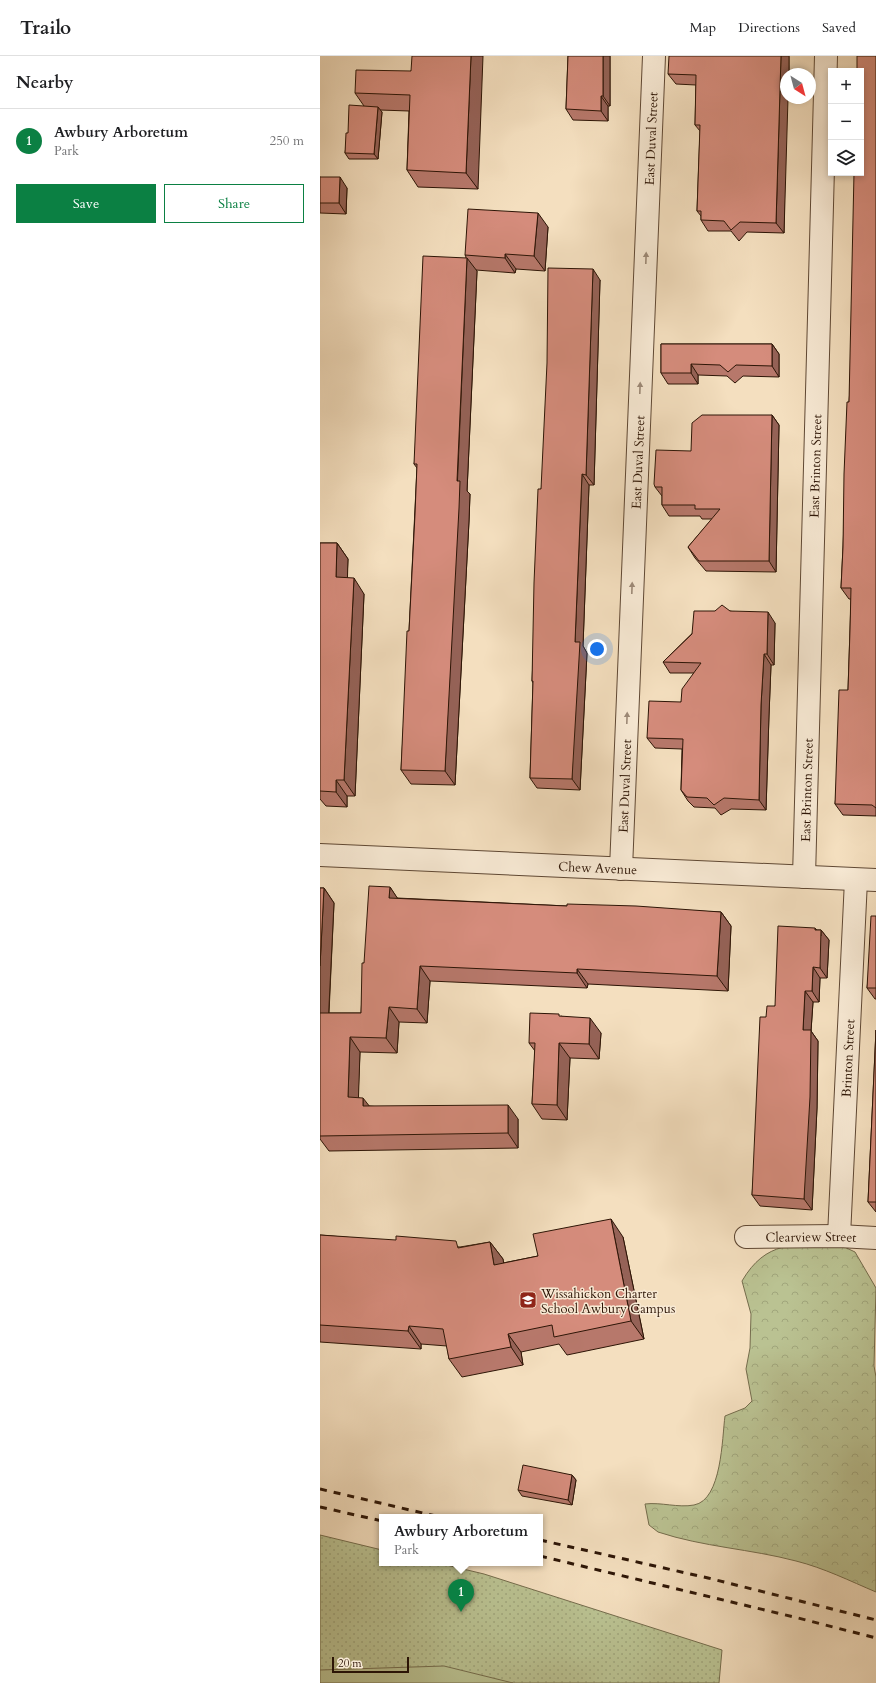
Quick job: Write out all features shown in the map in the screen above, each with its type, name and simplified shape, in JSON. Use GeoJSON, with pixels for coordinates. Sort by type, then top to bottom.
{"type":"FeatureCollection","features":[{"type":"Feature","properties":{"kind":"street","name":"East Duval Street"},"geometry":{"type":"LineString","coordinates":[[620,869],[654,56]]}},
{"type":"Feature","properties":{"kind":"street","name":"East Brinton Street"},"geometry":{"type":"LineString","coordinates":[[804,877],[826,56]]}},
{"type":"Feature","properties":{"kind":"street","name":"Chew Avenue"},"geometry":{"type":"LineString","coordinates":[[320,855],[866,880]]}},
{"type":"Feature","properties":{"kind":"street","name":"Brinton Street"},"geometry":{"type":"LineString","coordinates":[[839,1236],[866,880]]}},
{"type":"Feature","properties":{"kind":"street","name":"Clearview Street"},"geometry":{"type":"LineString","coordinates":[[746,1237],[839,1236],[876,1238]]}},
{"type":"Feature","properties":{"kind":"green space"},"geometry":{"type":"Polygon","coordinates":[[[836,1243],[855,1252],[876,1288],[874,1366],[876,1377],[876,1592],[827,1571],[796,1561],[710,1545],[658,1532],[649,1525],[645,1504],[688,1506],[703,1501],[710,1492],[719,1467],[725,1416],[745,1408],[752,1401],[746,1369],[750,1348],[751,1314],[742,1281],[751,1268],[771,1251],[782,1247],[836,1243]]]}},
{"type":"Feature","properties":{"kind":"green space"},"geometry":{"type":"Polygon","coordinates":[[[320,1535],[379,1549],[379,1566],[451,1566],[484,1574],[722,1650],[719,1683],[320,1683],[320,1535]]]}},
{"type":"Feature","properties":{"kind":"green space"},"geometry":{"type":"Polygon","coordinates":[[[444,1666],[513,1683],[320,1683],[320,1670],[444,1666]]]}},
{"type":"Feature","properties":{"kind":"building"},"geometry":{"type":"Polygon","coordinates":[[[412,56],[471,56],[466,173],[407,170],[410,95],[355,93],[356,70],[411,71],[412,56]]]}},
{"type":"Feature","properties":{"kind":"building"},"geometry":{"type":"Polygon","coordinates":[[[568,56],[603,56],[603,96],[601,96],[601,111],[566,109],[568,56]]]}},
{"type":"Feature","properties":{"kind":"building"},"geometry":{"type":"Polygon","coordinates":[[[669,56],[781,56],[776,223],[740,222],[731,230],[724,221],[701,220],[701,211],[697,211],[700,125],[695,125],[696,75],[668,74],[669,56]]]}},
{"type":"Feature","properties":{"kind":"building"},"geometry":{"type":"Polygon","coordinates":[[[857,56],[876,56],[876,808],[872,805],[835,804],[839,690],[848,690],[850,630],[851,588],[841,588],[847,402],[849,402],[854,176],[864,176],[864,68],[857,68],[857,56]]]}},
{"type":"Feature","properties":{"kind":"building"},"geometry":{"type":"Polygon","coordinates":[[[349,105],[378,107],[374,154],[345,153],[346,133],[348,133],[349,105]]]}},
{"type":"Feature","properties":{"kind":"building"},"geometry":{"type":"Polygon","coordinates":[[[320,177],[340,177],[339,203],[320,203],[320,177]]]}},
{"type":"Feature","properties":{"kind":"building"},"geometry":{"type":"Polygon","coordinates":[[[468,209],[538,213],[534,256],[505,254],[505,258],[465,255],[468,209]]]}},
{"type":"Feature","properties":{"kind":"building"},"geometry":{"type":"Polygon","coordinates":[[[423,256],[467,258],[457,481],[460,481],[459,508],[445,771],[401,770],[407,631],[409,631],[415,514],[417,464],[414,464],[423,256]]]}},
{"type":"Feature","properties":{"kind":"building"},"geometry":{"type":"Polygon","coordinates":[[[548,268],[593,269],[586,475],[582,474],[575,642],[580,642],[572,779],[530,778],[534,583],[538,489],[541,489],[547,363],[548,268]]]}},
{"type":"Feature","properties":{"kind":"building"},"geometry":{"type":"Polygon","coordinates":[[[661,344],[772,344],[772,366],[736,365],[728,372],[720,365],[691,364],[691,373],[661,373],[661,344]]]}},
{"type":"Feature","properties":{"kind":"building"},"geometry":{"type":"Polygon","coordinates":[[[702,415],[772,415],[769,561],[699,561],[688,547],[720,509],[695,509],[695,505],[662,505],[662,487],[655,487],[654,484],[656,450],[691,451],[692,423],[702,415]]]}},
{"type":"Feature","properties":{"kind":"building"},"geometry":{"type":"Polygon","coordinates":[[[320,543],[337,543],[336,577],[354,578],[344,780],[336,780],[336,792],[320,791],[320,543]]]}},
{"type":"Feature","properties":{"kind":"building"},"geometry":{"type":"Polygon","coordinates":[[[722,605],[730,611],[768,612],[767,654],[764,654],[761,705],[759,800],[724,798],[714,805],[707,798],[687,797],[681,790],[683,739],[647,738],[649,701],[681,702],[682,689],[701,663],[663,662],[692,634],[694,611],[715,611],[722,605]]]}},
{"type":"Feature","properties":{"kind":"building"},"geometry":{"type":"Polygon","coordinates":[[[369,886],[390,887],[389,898],[567,906],[567,904],[636,906],[721,912],[717,976],[577,969],[577,973],[420,966],[417,1009],[389,1007],[386,1038],[350,1037],[348,1097],[363,1098],[363,1106],[508,1105],[508,1133],[320,1136],[320,1013],[361,1013],[362,963],[364,963],[369,886]]]}},
{"type":"Feature","properties":{"kind":"building"},"geometry":{"type":"Polygon","coordinates":[[[320,888],[324,888],[320,966],[320,888]]]}},
{"type":"Feature","properties":{"kind":"building"},"geometry":{"type":"Polygon","coordinates":[[[871,916],[876,916],[876,988],[867,988],[871,916]]]}},
{"type":"Feature","properties":{"kind":"building"},"geometry":{"type":"Polygon","coordinates":[[[778,926],[815,928],[815,930],[821,930],[820,968],[813,967],[812,991],[805,991],[803,1030],[811,1030],[810,1097],[804,1199],[752,1195],[760,1017],[766,1017],[767,1006],[775,1006],[778,926]]]}},
{"type":"Feature","properties":{"kind":"building"},"geometry":{"type":"Polygon","coordinates":[[[530,1013],[559,1014],[559,1016],[590,1018],[589,1044],[559,1043],[557,1105],[532,1104],[535,1043],[529,1043],[530,1013]]]}},
{"type":"Feature","properties":{"kind":"building"},"geometry":{"type":"Polygon","coordinates":[[[876,1030],[876,1202],[868,1202],[876,1030]]]}},
{"type":"Feature","properties":{"kind":"building"},"geometry":{"type":"Polygon","coordinates":[[[611,1219],[631,1321],[554,1337],[552,1325],[508,1334],[511,1347],[449,1359],[443,1329],[409,1326],[408,1331],[320,1325],[320,1235],[396,1240],[396,1236],[456,1241],[458,1248],[490,1242],[494,1265],[538,1256],[533,1234],[611,1219]]]}},
{"type":"Feature","properties":{"kind":"building"},"geometry":{"type":"Polygon","coordinates":[[[523,1465],[572,1475],[568,1500],[518,1490],[523,1465]]]}},
{"type":"Feature","properties":{"kind":"railway"},"geometry":{"type":"LineString","coordinates":[[320,1489],[427,1514]]}},
{"type":"Feature","properties":{"kind":"railway"},"geometry":{"type":"LineString","coordinates":[[320,1507],[379,1520]]}},
{"type":"Feature","properties":{"kind":"railway"},"geometry":{"type":"LineString","coordinates":[[543,1541],[708,1578],[876,1620]]}},
{"type":"Feature","properties":{"kind":"railway"},"geometry":{"type":"LineString","coordinates":[[543,1557],[876,1638]]}},
{"type":"Feature","properties":{"kind":"place","name":"Wissahickon Charter School Awbury Campus"},"geometry":{"type":"Point","coordinates":[528,1300]}},
{"type":"Feature","properties":{"kind":"place","name":"Awbury Arboretum"},"geometry":{"type":"Point","coordinates":[461,1612]}}]}
